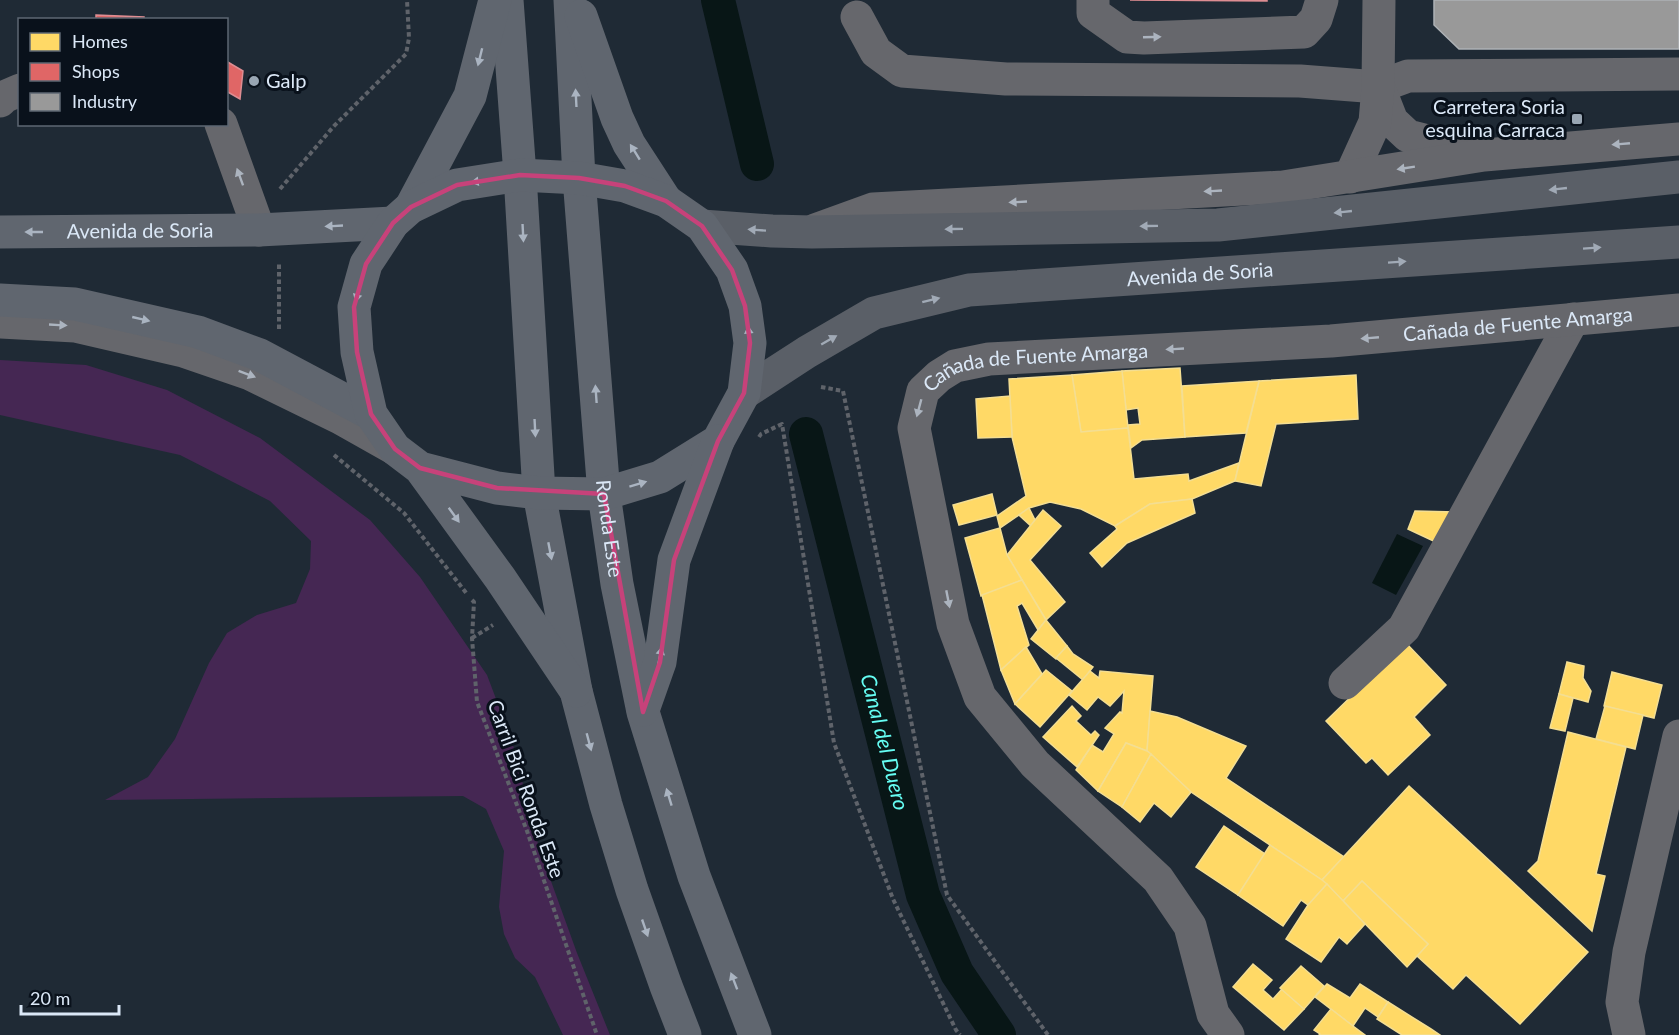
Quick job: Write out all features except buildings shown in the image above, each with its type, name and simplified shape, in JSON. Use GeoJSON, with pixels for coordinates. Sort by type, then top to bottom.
{"type":"FeatureCollection","features":[{"type":"Feature","properties":{"kind":"highway"},"geometry":{"type":"LineString","coordinates":[[371,414],[357,352],[354,307],[366,264],[402,215],[470,96],[495,0]]}},
{"type":"Feature","properties":{"kind":"highway"},"geometry":{"type":"LineString","coordinates":[[507,0],[539,493],[576,691],[606,805],[632,890],[685,1035]]}},
{"type":"Feature","properties":{"kind":"highway","name":"Ronda Este"},"geometry":{"type":"LineString","coordinates":[[570,0],[579,178],[604,494],[617,584],[643,712],[694,876],[755,1035]]}},
{"type":"Feature","properties":{"kind":"highway"},"geometry":{"type":"LineString","coordinates":[[576,0],[617,118],[629,144],[666,201]]}},
{"type":"Feature","properties":{"kind":"highway"},"geometry":{"type":"LineString","coordinates":[[402,215],[457,185],[520,175],[579,178],[625,186],[666,201],[702,226],[732,270],[745,306],[750,343],[744,393],[718,441],[674,560],[660,662],[643,712]]}},
{"type":"Feature","properties":{"kind":"highway","name":"Avenida de Soria"},"geometry":{"type":"LineString","coordinates":[[0,232],[269,230],[402,215]]}},
{"type":"Feature","properties":{"kind":"highway"},"geometry":{"type":"LineString","coordinates":[[0,300],[75,304],[198,332],[266,358],[371,414],[500,578],[576,691]]}},
{"type":"Feature","properties":{"kind":"highway"},"geometry":{"type":"LineString","coordinates":[[408,459],[497,488],[539,493],[604,494],[660,477],[718,441]]}},
{"type":"Feature","properties":{"kind":"main road"},"geometry":{"type":"LineString","coordinates":[[702,226],[772,231],[812,231],[1218,225],[1679,177]]}},
{"type":"Feature","properties":{"kind":"main road","name":"Avenida de Soria"},"geometry":{"type":"LineString","coordinates":[[744,393],[807,352],[874,313],[969,290],[1679,242]]}},
{"type":"Feature","properties":{"kind":"street"},"geometry":{"type":"LineString","coordinates":[[1093,0],[1093,13],[1127,37],[1144,38],[1304,32],[1316,20],[1322,0]]}},
{"type":"Feature","properties":{"kind":"street"},"geometry":{"type":"LineString","coordinates":[[1350,177],[1375,122],[1378,87],[1379,0]]}},
{"type":"Feature","properties":{"kind":"street"},"geometry":{"type":"LineString","coordinates":[[857,17],[876,52],[902,71],[1006,79],[1300,81],[1378,87],[1408,76],[1679,74]]}},
{"type":"Feature","properties":{"kind":"street"},"geometry":{"type":"LineString","coordinates":[[1378,87],[1392,121],[1408,136],[1484,155]]}},
{"type":"Feature","properties":{"kind":"street"},"geometry":{"type":"LineString","coordinates":[[0,100],[18,91]]}},
{"type":"Feature","properties":{"kind":"street"},"geometry":{"type":"LineString","coordinates":[[222,126],[269,230]]}},
{"type":"Feature","properties":{"kind":"street"},"geometry":{"type":"LineString","coordinates":[[812,231],[873,209],[1283,187],[1484,155],[1679,139]]}},
{"type":"Feature","properties":{"kind":"street","name":"Cañada de Fuente Amarga"},"geometry":{"type":"LineString","coordinates":[[1228,1035],[1213,1014],[1190,926],[1158,879],[1035,764],[980,697],[953,624],[914,428],[923,391],[939,376],[955,366],[989,359],[1331,341],[1679,310]]}},
{"type":"Feature","properties":{"kind":"street"},"geometry":{"type":"LineString","coordinates":[[1345,683],[1404,628],[1573,319]]}},
{"type":"Feature","properties":{"kind":"street"},"geometry":{"type":"LineString","coordinates":[[0,322],[75,326],[183,351],[257,378],[340,418],[408,459]]}},
{"type":"Feature","properties":{"kind":"street"},"geometry":{"type":"LineString","coordinates":[[1629,1035],[1622,1002],[1629,952],[1679,736]]}},
{"type":"Feature","properties":{"kind":"path"},"geometry":{"type":"LineString","coordinates":[[266,358],[280,328],[269,230],[277,193],[334,126],[405,54],[410,38],[407,0]]}},
{"type":"Feature","properties":{"kind":"path"},"geometry":{"type":"LineString","coordinates":[[821,387],[843,391],[946,895],[1048,1035]]}},
{"type":"Feature","properties":{"kind":"path"},"geometry":{"type":"LineString","coordinates":[[782,424],[834,743],[893,899],[960,1035]]}},
{"type":"Feature","properties":{"kind":"path","name":"Carril Bici Ronda Este"},"geometry":{"type":"LineString","coordinates":[[327,449],[404,513],[474,602],[472,638],[477,702],[527,831],[597,1035]]}},
{"type":"Feature","properties":{"kind":"highlighted area"},"geometry":{"type":"Polygon","coordinates":[[[520,175],[579,178],[625,186],[666,201],[702,226],[732,270],[745,306],[750,343],[744,393],[718,441],[674,560],[660,662],[643,712],[604,494],[497,488],[420,468],[395,449],[371,414],[357,352],[354,307],[366,264],[393,223],[411,207],[457,185],[520,175]]]}},
{"type":"Feature","properties":{"kind":"shaded area"},"geometry":{"type":"Polygon","coordinates":[[[0,360],[86,365],[167,390],[260,438],[370,520],[420,577],[487,675],[512,741],[539,848],[610,1035],[563,1035],[535,977],[515,958],[504,934],[499,907],[504,851],[486,809],[463,796],[105,800],[148,777],[175,739],[209,663],[227,633],[257,615],[296,603],[310,569],[311,541],[270,501],[180,455],[0,415],[0,360]]]}},
{"type":"Feature","properties":{"kind":"shaded area"},"geometry":{"type":"Polygon","coordinates":[[[1397,534],[1423,546],[1396,595],[1372,583],[1397,534]]]}},
{"type":"Feature","properties":{"kind":"waterway","name":"Canal del Duero"},"geometry":{"type":"LineString","coordinates":[[718,0],[757,164]]}},
{"type":"Feature","properties":{"kind":"waterway","name":"Canal del Duero"},"geometry":{"type":"LineString","coordinates":[[806,434],[923,895],[957,973],[999,1035]]}},
{"type":"Feature","properties":{"kind":"place","name":"Galp"},"geometry":{"type":"Point","coordinates":[254,81]}},
{"type":"Feature","properties":{"kind":"place","name":"Carretera Soria esquina Carraca"},"geometry":{"type":"Point","coordinates":[1577,119]}}]}
